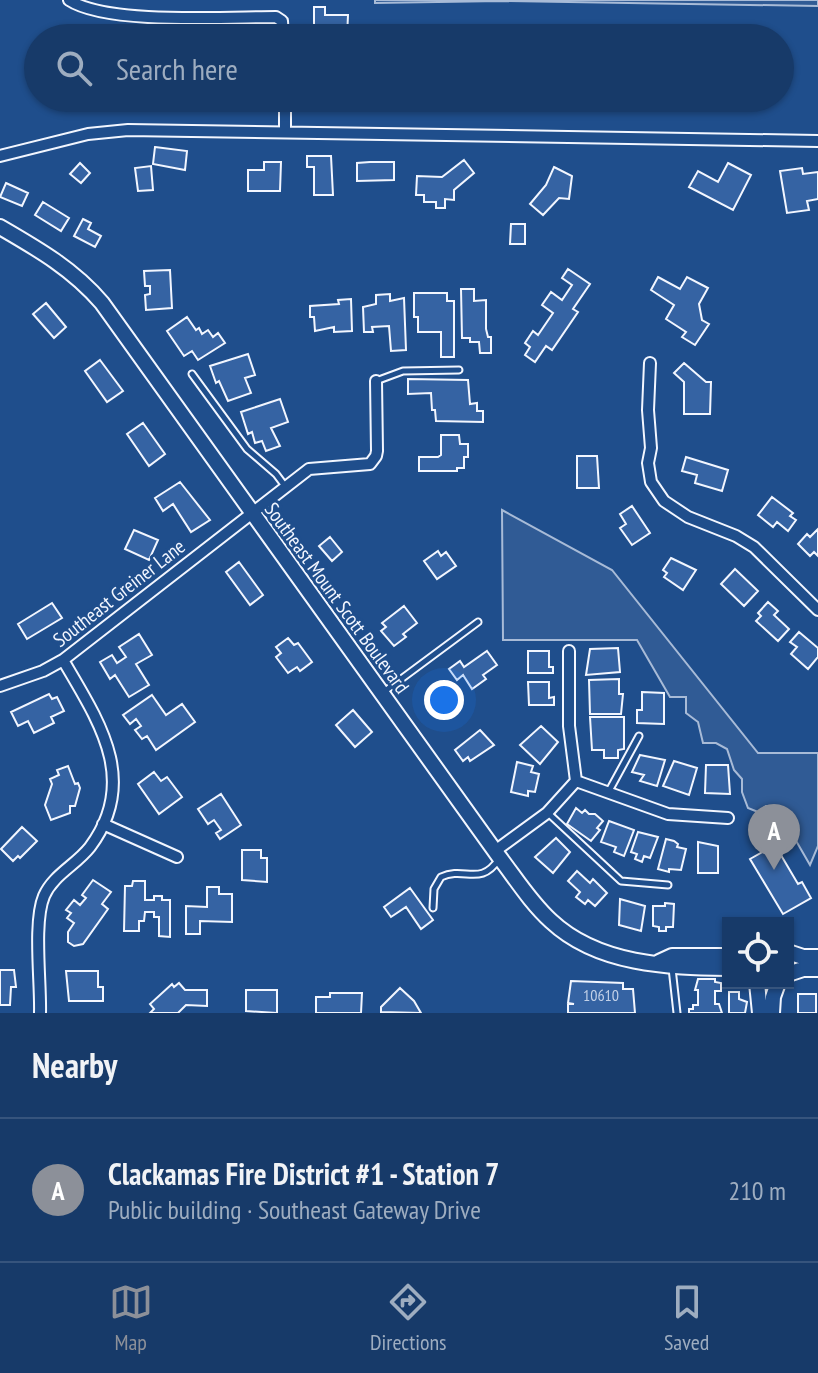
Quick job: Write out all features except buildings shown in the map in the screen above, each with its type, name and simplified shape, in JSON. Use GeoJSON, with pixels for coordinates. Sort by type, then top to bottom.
{"type":"FeatureCollection","features":[{"type":"Feature","properties":{"kind":"main road","name":"Southeast Mount Scott Boulevard"},"geometry":{"type":"LineString","coordinates":[[0,227],[55,259],[89,289],[538,908],[574,939],[608,954],[666,965],[722,968]]}},
{"type":"Feature","properties":{"kind":"main road"},"geometry":{"type":"LineString","coordinates":[[794,955],[818,957]]}},
{"type":"Feature","properties":{"kind":"main road","name":"Southeast Mount Scott Boulevard"},"geometry":{"type":"LineString","coordinates":[[666,965],[672,956],[722,956]]}},
{"type":"Feature","properties":{"kind":"main road"},"geometry":{"type":"LineString","coordinates":[[794,971],[818,969]]}},
{"type":"Feature","properties":{"kind":"main road"},"geometry":{"type":"LineString","coordinates":[[760,989],[760,1013]]}},
{"type":"Feature","properties":{"kind":"main road"},"geometry":{"type":"LineString","coordinates":[[772,1013],[775,989]]}},
{"type":"Feature","properties":{"kind":"street"},"geometry":{"type":"LineString","coordinates":[[69,0],[92,10],[146,17],[280,18],[281,24]]}},
{"type":"Feature","properties":{"kind":"street"},"geometry":{"type":"LineString","coordinates":[[285,112],[285,130]]}},
{"type":"Feature","properties":{"kind":"street"},"geometry":{"type":"LineString","coordinates":[[0,156],[111,131],[285,130],[818,141]]}},
{"type":"Feature","properties":{"kind":"street"},"geometry":{"type":"LineString","coordinates":[[650,363],[648,410],[651,448],[648,463],[651,482],[664,501],[688,517],[725,531],[754,547],[818,610]]}},
{"type":"Feature","properties":{"kind":"street","name":"Southeast Greiner Lane"},"geometry":{"type":"LineString","coordinates":[[0,686],[43,671],[63,660],[251,512],[315,467],[365,466],[374,461],[377,451],[376,381]]}},
{"type":"Feature","properties":{"kind":"street"},"geometry":{"type":"LineString","coordinates":[[498,855],[547,813],[576,781],[569,726],[569,651]]}},
{"type":"Feature","properties":{"kind":"street"},"geometry":{"type":"LineString","coordinates":[[40,1013],[42,901],[55,880],[86,852],[103,824],[112,778],[108,744],[100,723],[63,660]]}},
{"type":"Feature","properties":{"kind":"street"},"geometry":{"type":"LineString","coordinates":[[576,781],[668,814],[728,818]]}},
{"type":"Feature","properties":{"kind":"street"},"geometry":{"type":"LineString","coordinates":[[103,824],[177,857]]}},
{"type":"Feature","properties":{"kind":"lane"},"geometry":{"type":"LineString","coordinates":[[376,381],[403,371],[459,370]]}},
{"type":"Feature","properties":{"kind":"lane"},"geometry":{"type":"LineString","coordinates":[[192,374],[247,449],[285,486]]}},
{"type":"Feature","properties":{"kind":"lane"},"geometry":{"type":"LineString","coordinates":[[381,694],[478,622]]}},
{"type":"Feature","properties":{"kind":"lane"},"geometry":{"type":"LineString","coordinates":[[609,792],[639,736]]}},
{"type":"Feature","properties":{"kind":"lane"},"geometry":{"type":"LineString","coordinates":[[547,813],[621,881],[668,885]]}},
{"type":"Feature","properties":{"kind":"lane"},"geometry":{"type":"LineString","coordinates":[[433,908],[434,889],[441,877],[451,873],[484,874],[492,869],[498,855]]}},
{"type":"Feature","properties":{"kind":"lane"},"geometry":{"type":"LineString","coordinates":[[666,965],[677,1013]]}},
{"type":"Feature","properties":{"kind":"shaded area"},"geometry":{"type":"Polygon","coordinates":[[[375,0],[818,0],[818,6],[501,1],[375,3],[375,0]]]}},
{"type":"Feature","properties":{"kind":"shaded area"},"geometry":{"type":"Polygon","coordinates":[[[502,510],[612,570],[758,753],[818,753],[818,846],[810,865],[780,806],[766,806],[758,812],[748,808],[742,792],[742,779],[734,770],[727,749],[716,743],[703,743],[698,722],[686,713],[686,697],[670,697],[637,640],[503,640],[502,510]]]}},
{"type":"Feature","properties":{"kind":"place","name":"Clackamas Fire District #1 - Station 7"},"geometry":{"type":"Point","coordinates":[774,870]}}]}
